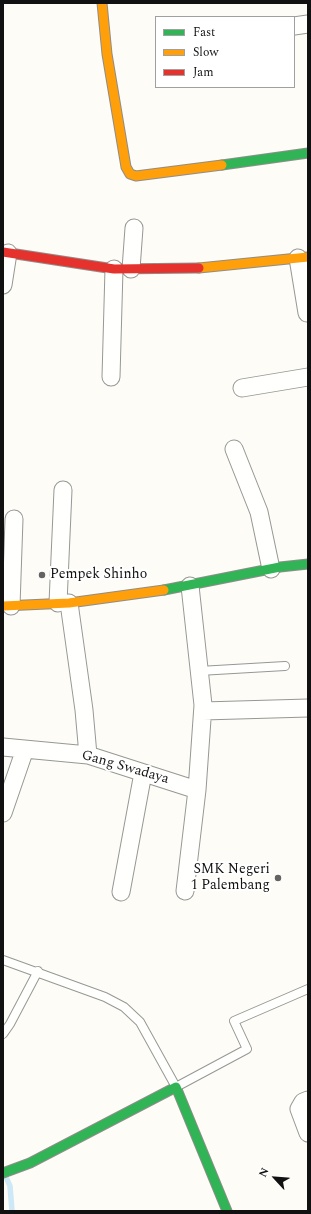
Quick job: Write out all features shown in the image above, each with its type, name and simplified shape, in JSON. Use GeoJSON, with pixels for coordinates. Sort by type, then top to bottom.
{"type":"FeatureCollection","features":[{"type":"Feature","properties":{"kind":"street"},"geometry":{"type":"LineString","coordinates":[[102,3],[107,54],[126,167],[130,174],[136,176],[308,153]]}},
{"type":"Feature","properties":{"kind":"street"},"geometry":{"type":"LineString","coordinates":[[295,26],[308,24]]}},
{"type":"Feature","properties":{"kind":"street"},"geometry":{"type":"LineString","coordinates":[[111,377],[122,269],[134,228]]}},
{"type":"Feature","properties":{"kind":"street"},"geometry":{"type":"LineString","coordinates":[[3,285],[6,253],[122,269],[210,268],[303,257],[307,313]]}},
{"type":"Feature","properties":{"kind":"street"},"geometry":{"type":"LineString","coordinates":[[242,388],[308,377]]}},
{"type":"Feature","properties":{"kind":"street"},"geometry":{"type":"LineString","coordinates":[[234,449],[259,512],[271,569]]}},
{"type":"Feature","properties":{"kind":"street"},"geometry":{"type":"LineString","coordinates":[[63,490],[64,603],[84,710],[88,755]]}},
{"type":"Feature","properties":{"kind":"street"},"geometry":{"type":"LineString","coordinates":[[14,519],[7,606],[64,603],[190,586],[271,569],[308,564]]}},
{"type":"Feature","properties":{"kind":"street"},"geometry":{"type":"LineString","coordinates":[[185,891],[197,790],[203,711],[190,586]]}},
{"type":"Feature","properties":{"kind":"street"},"geometry":{"type":"LineString","coordinates":[[203,711],[308,708]]}},
{"type":"Feature","properties":{"kind":"street","name":"Gang Swadaya"},"geometry":{"type":"LineString","coordinates":[[3,747],[88,755],[197,790]]}},
{"type":"Feature","properties":{"kind":"street"},"geometry":{"type":"LineString","coordinates":[[3,814],[25,749]]}},
{"type":"Feature","properties":{"kind":"street"},"geometry":{"type":"LineString","coordinates":[[121,892],[143,772]]}},
{"type":"Feature","properties":{"kind":"street"},"geometry":{"type":"LineString","coordinates":[[3,1173],[13,1170],[176,1087],[227,1211]]}},
{"type":"Feature","properties":{"kind":"street"},"geometry":{"type":"LineString","coordinates":[[308,1100],[303,1102],[300,1110],[308,1133]]}},
{"type":"Feature","properties":{"kind":"lane"},"geometry":{"type":"LineString","coordinates":[[199,671],[285,666]]}},
{"type":"Feature","properties":{"kind":"lane"},"geometry":{"type":"LineString","coordinates":[[3,960],[38,971],[105,997],[124,1007],[140,1022],[176,1087],[247,1049],[234,1021],[308,989]]}},
{"type":"Feature","properties":{"kind":"lane"},"geometry":{"type":"LineString","coordinates":[[3,1034],[10,1024],[38,971]]}},
{"type":"Feature","properties":{"kind":"waterway"},"geometry":{"type":"LineString","coordinates":[[6,1177],[10,1186],[12,1211]]}},
{"type":"Feature","properties":{"kind":"traffic: fast"},"geometry":{"type":"LineString","coordinates":[[222,165],[308,153]]}},
{"type":"Feature","properties":{"kind":"traffic: fast"},"geometry":{"type":"LineString","coordinates":[[164,590],[280,567],[308,564]]}},
{"type":"Feature","properties":{"kind":"traffic: fast"},"geometry":{"type":"LineString","coordinates":[[3,1173],[30,1163],[176,1087],[227,1211]]}},
{"type":"Feature","properties":{"kind":"traffic: slow"},"geometry":{"type":"LineString","coordinates":[[102,3],[107,54],[126,167],[130,174],[136,176],[222,165]]}},
{"type":"Feature","properties":{"kind":"traffic: slow"},"geometry":{"type":"LineString","coordinates":[[199,268],[308,257]]}},
{"type":"Feature","properties":{"kind":"traffic: slow"},"geometry":{"type":"LineString","coordinates":[[3,606],[69,603],[164,590]]}},
{"type":"Feature","properties":{"kind":"traffic: jam"},"geometry":{"type":"LineString","coordinates":[[3,252],[114,269],[199,268]]}},
{"type":"Feature","properties":{"kind":"place","name":"Pempek Shinho"},"geometry":{"type":"Point","coordinates":[42,575]}},
{"type":"Feature","properties":{"kind":"place","name":"SMK Negeri 1 Palembang"},"geometry":{"type":"Point","coordinates":[278,878]}}]}
